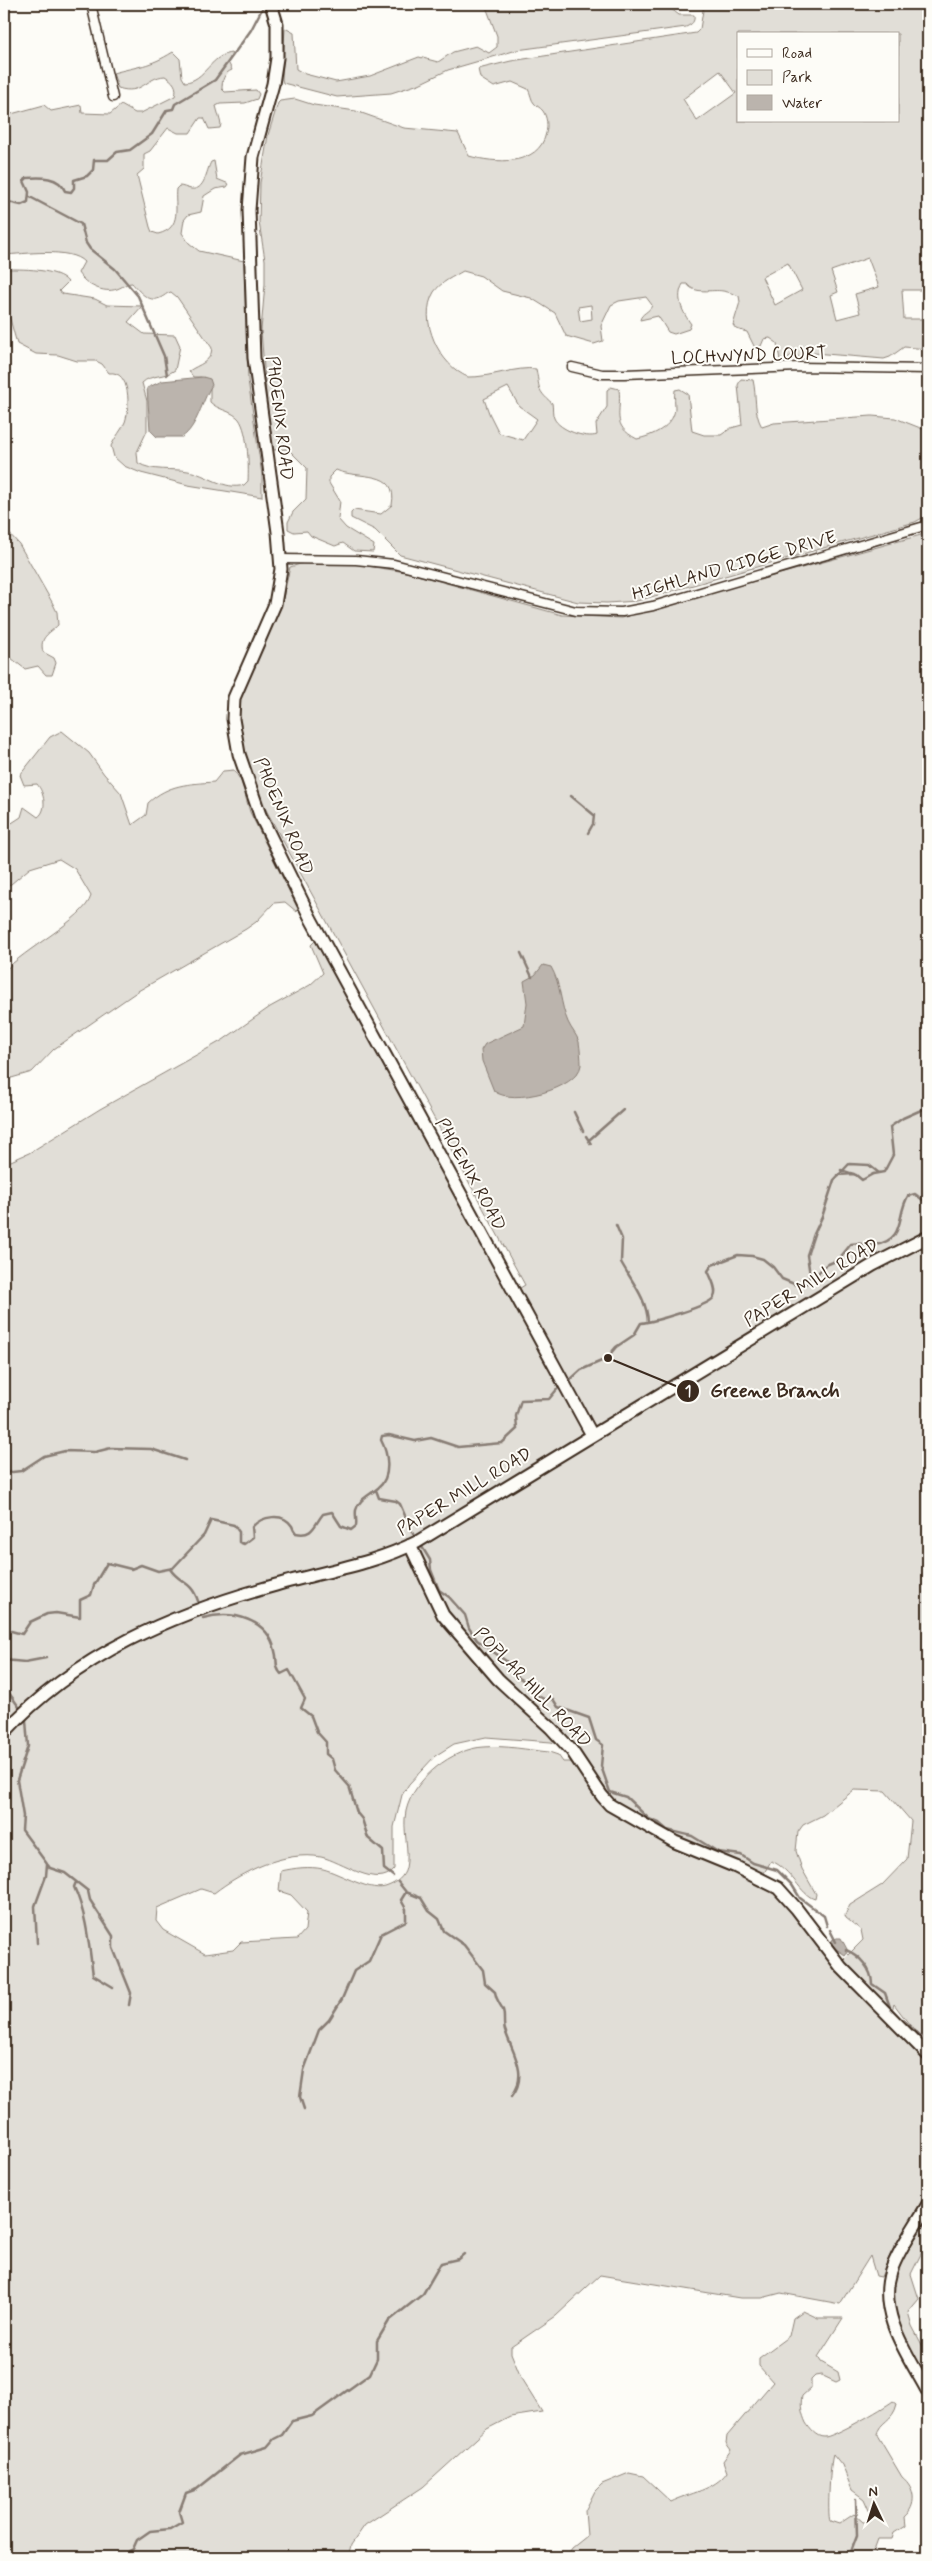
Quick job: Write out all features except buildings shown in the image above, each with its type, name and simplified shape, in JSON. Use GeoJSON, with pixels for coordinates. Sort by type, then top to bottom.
{"type":"FeatureCollection","features":[{"type":"Feature","properties":{"kind":"street"},"geometry":{"type":"LineString","coordinates":[[91,4],[113,97]]}},
{"type":"Feature","properties":{"kind":"street","name":"PHOENIX ROAD"},"geometry":{"type":"LineString","coordinates":[[271,4],[277,24],[277,58],[274,84],[253,157],[249,210],[255,365],[281,559],[280,581],[275,604],[234,698],[234,728],[247,782],[268,833],[316,927],[592,1434]]}},
{"type":"Feature","properties":{"kind":"street","name":"LOCHWYND COURT"},"geometry":{"type":"LineString","coordinates":[[572,367],[602,374],[798,367],[928,369]]}},
{"type":"Feature","properties":{"kind":"street","name":"HIGHLAND RIDGE DRIVE"},"geometry":{"type":"LineString","coordinates":[[281,559],[346,560],[394,564],[576,611],[622,612],[653,606],[928,525]]}},
{"type":"Feature","properties":{"kind":"street","name":"PAPER MILL ROAD"},"geometry":{"type":"LineString","coordinates":[[4,1733],[29,1708],[77,1669],[112,1647],[138,1634],[238,1596],[360,1564],[410,1545],[873,1265],[928,1236]]}},
{"type":"Feature","properties":{"kind":"street","name":"POPLAR HILL ROAD"},"geometry":{"type":"LineString","coordinates":[[410,1545],[443,1615],[498,1679],[564,1741],[579,1758],[606,1800],[675,1842],[736,1867],[778,1888],[796,1908],[841,1967],[928,2055]]}},
{"type":"Feature","properties":{"kind":"street"},"geometry":{"type":"LineString","coordinates":[[928,2204],[891,2269],[887,2290],[890,2316],[894,2328],[928,2392]]}},
{"type":"Feature","properties":{"kind":"green space"},"geometry":{"type":"Polygon","coordinates":[[[485,4],[665,4],[679,15],[694,15],[694,19],[686,27],[517,50],[448,70],[419,84],[391,93],[337,97],[283,83],[285,28],[294,33],[296,69],[305,74],[336,82],[370,76],[419,57],[438,62],[453,52],[476,46],[489,53],[497,47],[497,36],[485,4]]]}},
{"type":"Feature","properties":{"kind":"green space"},"geometry":{"type":"Polygon","coordinates":[[[704,4],[928,4],[928,290],[902,290],[904,319],[928,319],[928,349],[904,347],[884,359],[814,353],[806,359],[801,359],[795,353],[786,359],[780,360],[777,343],[770,338],[764,339],[761,346],[755,348],[747,332],[736,329],[733,325],[740,302],[739,296],[723,291],[699,291],[687,284],[683,284],[680,300],[685,315],[691,324],[689,329],[674,334],[668,332],[658,316],[640,320],[652,305],[646,297],[619,301],[611,305],[601,326],[603,341],[594,344],[566,336],[555,313],[531,298],[502,291],[481,276],[463,271],[437,288],[429,303],[428,316],[434,341],[448,363],[468,377],[485,376],[521,369],[536,369],[540,388],[543,395],[552,403],[553,416],[557,422],[567,430],[580,435],[597,435],[596,424],[607,407],[607,390],[611,387],[619,389],[619,418],[623,429],[637,439],[649,436],[666,426],[675,409],[675,390],[680,389],[688,394],[692,431],[704,435],[721,435],[731,428],[742,425],[738,385],[741,379],[753,380],[756,410],[762,427],[774,423],[872,416],[895,418],[928,431],[928,515],[915,522],[637,601],[607,603],[578,602],[400,555],[375,530],[351,518],[351,513],[354,510],[381,514],[392,505],[393,493],[389,485],[375,477],[336,470],[329,477],[329,483],[340,501],[338,519],[346,528],[374,545],[373,552],[354,551],[343,543],[335,546],[311,536],[307,531],[294,532],[288,529],[288,522],[293,512],[306,499],[307,468],[288,449],[274,450],[270,445],[261,330],[265,260],[259,222],[260,183],[268,135],[278,103],[295,99],[314,105],[356,111],[404,128],[458,133],[469,156],[491,160],[514,160],[535,152],[542,144],[547,130],[545,116],[542,110],[533,102],[528,89],[512,82],[494,87],[480,78],[478,69],[511,61],[696,33],[700,29],[704,4]],[[720,71],[683,99],[697,121],[736,93],[720,71]],[[868,258],[831,271],[838,292],[831,295],[837,319],[860,313],[855,294],[879,287],[868,258]],[[788,263],[762,277],[775,305],[802,290],[788,263]],[[591,305],[578,307],[580,321],[592,319],[591,305]],[[508,387],[484,399],[499,433],[523,440],[537,419],[519,406],[508,387]]]}},
{"type":"Feature","properties":{"kind":"green space"},"geometry":{"type":"Polygon","coordinates":[[[173,52],[180,59],[182,77],[185,82],[192,81],[198,77],[213,62],[225,54],[232,53],[228,62],[232,70],[224,77],[222,89],[225,92],[256,90],[259,94],[257,99],[245,103],[220,104],[216,106],[221,124],[220,128],[209,129],[204,118],[200,118],[190,133],[178,133],[168,128],[150,151],[144,154],[144,169],[137,175],[150,227],[152,232],[158,234],[166,231],[174,222],[176,216],[176,189],[179,186],[191,189],[199,187],[211,162],[214,161],[217,179],[229,184],[227,187],[215,189],[204,196],[201,212],[188,215],[184,220],[182,233],[189,243],[199,251],[244,261],[248,380],[262,475],[262,497],[188,485],[141,473],[124,466],[114,457],[111,446],[124,425],[127,416],[127,391],[121,377],[109,373],[102,364],[96,361],[77,361],[58,355],[36,354],[17,344],[10,319],[4,310],[4,269],[38,270],[56,274],[68,282],[59,291],[63,294],[95,299],[107,305],[142,306],[128,322],[144,334],[175,335],[180,346],[175,370],[149,378],[142,383],[147,401],[147,431],[137,452],[138,463],[156,469],[188,471],[230,486],[244,485],[248,481],[246,437],[241,422],[234,415],[216,407],[210,402],[210,382],[201,377],[193,377],[189,371],[207,360],[212,348],[177,297],[171,292],[160,298],[148,298],[132,283],[112,290],[95,287],[90,285],[78,273],[84,262],[68,254],[46,252],[4,255],[4,116],[44,105],[51,111],[81,105],[82,113],[110,114],[121,105],[135,113],[141,113],[175,96],[176,89],[174,84],[165,76],[153,79],[133,90],[126,90],[118,88],[113,73],[150,63],[173,52]]]}},
{"type":"Feature","properties":{"kind":"green space"},"geometry":{"type":"Polygon","coordinates":[[[4,502],[8,504],[4,523],[4,502]]]}},
{"type":"Feature","properties":{"kind":"green space"},"geometry":{"type":"Polygon","coordinates":[[[4,523],[6,530],[19,544],[57,612],[58,625],[46,636],[42,643],[43,652],[54,658],[56,663],[52,675],[46,675],[38,666],[25,669],[11,658],[4,656],[4,523]]]}},
{"type":"Feature","properties":{"kind":"green space"},"geometry":{"type":"Polygon","coordinates":[[[928,533],[928,2042],[909,2024],[894,2004],[889,2020],[900,2031],[899,2035],[928,2063],[928,2190],[891,2253],[881,2277],[876,2276],[870,2256],[840,2304],[781,2293],[762,2298],[740,2298],[600,2275],[556,2316],[511,2347],[511,2353],[522,2380],[542,2412],[510,2417],[487,2429],[423,2487],[365,2525],[351,2545],[348,2557],[4,2557],[4,1164],[29,1153],[100,1109],[223,1040],[270,1007],[310,985],[323,973],[311,945],[316,940],[510,1294],[525,1285],[259,797],[240,738],[236,709],[242,687],[281,607],[290,567],[304,563],[354,564],[406,572],[562,615],[621,618],[928,533]],[[486,1737],[454,1744],[435,1756],[409,1784],[402,1795],[394,1827],[394,1869],[387,1875],[379,1877],[369,1875],[321,1857],[293,1857],[264,1864],[214,1893],[201,1889],[157,1908],[156,1921],[163,1930],[205,1954],[233,1950],[241,1942],[297,1939],[305,1930],[307,1912],[291,1895],[279,1891],[281,1871],[302,1868],[323,1869],[365,1885],[381,1888],[397,1881],[402,1877],[406,1868],[405,1818],[410,1799],[426,1777],[448,1759],[472,1749],[500,1747],[549,1752],[558,1755],[563,1762],[577,1762],[567,1747],[551,1742],[486,1737]],[[854,1790],[823,1815],[803,1825],[798,1832],[796,1851],[802,1869],[816,1894],[815,1899],[805,1893],[784,1869],[771,1861],[764,1873],[788,1891],[798,1902],[842,1961],[863,1940],[861,1930],[846,1918],[845,1915],[850,1905],[882,1885],[907,1859],[911,1821],[885,1791],[854,1790]]]}},
{"type":"Feature","properties":{"kind":"green space"},"geometry":{"type":"Polygon","coordinates":[[[62,731],[89,753],[121,793],[132,825],[146,815],[148,803],[163,792],[179,786],[214,782],[223,771],[234,770],[241,781],[250,812],[298,909],[297,912],[285,902],[274,903],[256,922],[246,929],[138,991],[54,1049],[32,1072],[8,1079],[4,1069],[4,972],[24,954],[66,924],[86,905],[91,896],[75,869],[59,859],[30,868],[11,884],[4,886],[4,828],[21,817],[24,807],[38,817],[44,806],[42,792],[37,784],[24,785],[20,775],[50,737],[62,731]]]}},
{"type":"Feature","properties":{"kind":"green space"},"geometry":{"type":"Polygon","coordinates":[[[928,2218],[928,2240],[911,2274],[919,2299],[908,2312],[912,2326],[928,2356],[928,2379],[913,2354],[900,2326],[893,2297],[894,2282],[898,2268],[928,2218]]]}},
{"type":"Feature","properties":{"kind":"green space"},"geometry":{"type":"Polygon","coordinates":[[[803,2311],[818,2318],[843,2318],[818,2357],[821,2362],[838,2372],[840,2380],[836,2382],[821,2375],[815,2376],[811,2380],[811,2388],[802,2396],[801,2407],[803,2416],[806,2423],[818,2436],[824,2437],[837,2433],[893,2401],[897,2404],[895,2410],[878,2430],[877,2435],[902,2477],[910,2486],[913,2502],[904,2517],[905,2526],[894,2533],[892,2539],[878,2539],[874,2550],[878,2557],[566,2557],[572,2548],[587,2536],[585,2511],[595,2491],[602,2484],[629,2473],[643,2476],[671,2502],[709,2487],[722,2478],[727,2472],[723,2461],[731,2450],[726,2443],[727,2436],[773,2382],[759,2366],[759,2358],[789,2336],[793,2318],[803,2311]],[[833,2454],[829,2488],[830,2521],[839,2524],[854,2514],[863,2522],[870,2522],[872,2517],[864,2499],[852,2490],[842,2465],[833,2454]]]}},
{"type":"Feature","properties":{"kind":"water"},"geometry":{"type":"Polygon","coordinates":[[[203,377],[210,379],[212,385],[192,427],[182,437],[157,437],[150,430],[147,388],[162,381],[203,377]]]}},
{"type":"Feature","properties":{"kind":"water"},"geometry":{"type":"Polygon","coordinates":[[[543,965],[551,967],[559,987],[565,1015],[579,1042],[581,1065],[577,1074],[557,1088],[529,1096],[515,1097],[503,1095],[494,1091],[482,1061],[481,1050],[485,1044],[524,1026],[527,1003],[524,981],[535,975],[543,965]]]}},
{"type":"Feature","properties":{"kind":"water"},"geometry":{"type":"Polygon","coordinates":[[[841,1938],[848,1951],[845,1955],[832,1946],[832,1940],[841,1938]]]}},
{"type":"Feature","properties":{"kind":"waterway"},"geometry":{"type":"LineString","coordinates":[[4,201],[21,205],[28,202],[29,192],[24,181],[27,178],[49,178],[58,182],[65,191],[71,192],[74,188],[74,180],[87,176],[93,170],[94,160],[108,160],[117,152],[130,150],[152,134],[167,110],[173,109],[175,104],[215,80],[251,30],[264,5]]}},
{"type":"Feature","properties":{"kind":"waterway"},"geometry":{"type":"LineString","coordinates":[[30,197],[81,224],[86,243],[90,249],[115,269],[138,296],[164,356],[167,375]]}},
{"type":"Feature","properties":{"kind":"waterway"},"geometry":{"type":"LineString","coordinates":[[571,796],[594,815],[593,824],[588,833]]}},
{"type":"Feature","properties":{"kind":"waterway"},"geometry":{"type":"LineString","coordinates":[[521,953],[532,977]]}},
{"type":"Feature","properties":{"kind":"waterway"},"geometry":{"type":"LineString","coordinates":[[841,1170],[856,1175],[862,1180],[873,1174],[884,1172],[893,1155],[890,1127],[903,1118],[928,1107]]}},
{"type":"Feature","properties":{"kind":"waterway"},"geometry":{"type":"LineString","coordinates":[[589,1140],[623,1110]]}},
{"type":"Feature","properties":{"kind":"waterway"},"geometry":{"type":"LineString","coordinates":[[574,1112],[583,1131]]}},
{"type":"Feature","properties":{"kind":"waterway"},"geometry":{"type":"LineString","coordinates":[[586,1136],[591,1144]]}},
{"type":"Feature","properties":{"kind":"waterway"},"geometry":{"type":"LineString","coordinates":[[570,1380],[581,1370],[606,1359],[616,1347],[634,1335],[641,1323],[680,1313],[710,1301],[715,1294],[714,1284],[708,1271],[712,1265],[738,1255],[752,1256],[763,1259],[773,1267],[782,1279],[799,1286],[807,1283],[810,1275],[807,1255],[834,1180],[849,1164],[869,1165],[879,1173]]}},
{"type":"Feature","properties":{"kind":"waterway"},"geometry":{"type":"LineString","coordinates":[[838,1175],[854,1174]]}},
{"type":"Feature","properties":{"kind":"waterway"},"geometry":{"type":"LineString","coordinates":[[810,1275],[816,1275],[826,1265],[838,1260],[851,1244],[875,1245],[892,1238],[899,1226],[904,1204],[908,1196],[915,1194],[928,1204]]}},
{"type":"Feature","properties":{"kind":"waterway"},"geometry":{"type":"LineString","coordinates":[[616,1225],[622,1239],[621,1262],[642,1298],[648,1322]]}},
{"type":"Feature","properties":{"kind":"waterway"},"geometry":{"type":"LineString","coordinates":[[4,1629],[22,1634],[30,1622],[47,1614],[56,1613],[80,1617],[80,1600],[91,1595],[94,1585],[107,1563],[131,1569],[141,1565],[158,1571],[173,1568],[204,1535],[211,1520],[234,1525],[239,1532],[239,1542],[244,1544],[253,1537],[252,1527],[256,1523],[272,1517],[283,1519],[292,1526],[296,1533],[302,1534],[310,1532],[323,1514],[332,1512],[341,1526],[351,1530],[356,1526],[357,1506],[378,1488],[385,1478],[387,1458],[381,1440],[382,1436],[389,1435],[415,1441],[431,1438],[458,1447],[502,1443],[517,1429],[516,1416],[521,1400],[549,1399],[559,1387]]}},
{"type":"Feature","properties":{"kind":"waterway"},"geometry":{"type":"LineString","coordinates":[[4,1473],[21,1471],[44,1456],[65,1451],[95,1452],[111,1448],[151,1449],[185,1460]]}},
{"type":"Feature","properties":{"kind":"waterway"},"geometry":{"type":"LineString","coordinates":[[376,1490],[379,1498],[396,1501],[400,1504],[413,1534]]}},
{"type":"Feature","properties":{"kind":"waterway"},"geometry":{"type":"LineString","coordinates":[[422,1547],[430,1560],[431,1570],[439,1590],[449,1597],[465,1615],[469,1628],[477,1640],[506,1661],[519,1678],[529,1683],[538,1696],[546,1700],[553,1699],[558,1707],[589,1718],[596,1740],[603,1745],[601,1766],[610,1792],[626,1797],[649,1819],[659,1823],[667,1830],[692,1836],[718,1852],[741,1855],[753,1863],[777,1870],[792,1885],[800,1898],[824,1916],[827,1926]]}},
{"type":"Feature","properties":{"kind":"waterway"},"geometry":{"type":"LineString","coordinates":[[170,1569],[192,1589],[198,1601]]}},
{"type":"Feature","properties":{"kind":"waterway"},"geometry":{"type":"LineString","coordinates":[[203,1618],[226,1615],[237,1616],[257,1624],[265,1631],[275,1651],[279,1671],[281,1674],[289,1670],[305,1699],[301,1708],[311,1716],[317,1732],[326,1742],[326,1754],[332,1759],[335,1770],[349,1786],[357,1813],[362,1819],[368,1838],[383,1851],[384,1869],[393,1876]]}},
{"type":"Feature","properties":{"kind":"waterway"},"geometry":{"type":"LineString","coordinates":[[4,1660],[25,1662],[46,1658]]}},
{"type":"Feature","properties":{"kind":"waterway"},"geometry":{"type":"LineString","coordinates":[[4,1686],[19,1707]]}},
{"type":"Feature","properties":{"kind":"waterway"},"geometry":{"type":"LineString","coordinates":[[26,1720],[28,1746],[17,1780],[23,1816],[22,1830],[50,1868],[65,1873],[88,1891],[90,1900],[113,1936],[113,1948],[131,1993],[129,2005]]}},
{"type":"Feature","properties":{"kind":"waterway"},"geometry":{"type":"LineString","coordinates":[[37,1943],[35,1906],[46,1876],[47,1864]]}},
{"type":"Feature","properties":{"kind":"waterway"},"geometry":{"type":"LineString","coordinates":[[76,1882],[74,1887],[85,1920],[93,1975],[113,1987]]}},
{"type":"Feature","properties":{"kind":"waterway"},"geometry":{"type":"LineString","coordinates":[[398,1882],[406,1892],[421,1898],[429,1911],[439,1919],[444,1931],[464,1945],[483,1970],[485,1983],[495,1992],[503,2010],[505,2030],[518,2063],[519,2080],[512,2096]]}},
{"type":"Feature","properties":{"kind":"waterway"},"geometry":{"type":"LineString","coordinates":[[304,2109],[300,2097],[304,2070],[319,2030],[329,2020],[342,1999],[354,1971],[369,1961],[381,1934],[406,1921],[406,1909],[401,1900],[406,1892]]}},
{"type":"Feature","properties":{"kind":"waterway"},"geometry":{"type":"LineString","coordinates":[[830,1930],[836,1942]]}},
{"type":"Feature","properties":{"kind":"waterway"},"geometry":{"type":"LineString","coordinates":[[846,1950],[856,1955],[864,1963],[870,1973],[872,1984],[885,1993],[890,2007],[928,2043]]}},
{"type":"Feature","properties":{"kind":"waterway"},"geometry":{"type":"LineString","coordinates":[[119,2557],[133,2549],[137,2540],[150,2531],[170,2529],[182,2522],[179,2512],[186,2493],[197,2489],[240,2455],[267,2447],[274,2439],[282,2435],[292,2421],[312,2416],[370,2374],[377,2359],[377,2341],[389,2321],[423,2294],[441,2263],[458,2259],[464,2254]]}},
{"type":"Feature","properties":{"kind":"waterway"},"geometry":{"type":"LineString","coordinates":[[849,2557],[857,2536],[856,2499]]}},
{"type":"Feature","properties":{"kind":"place","name":"Greene Branch"},"geometry":{"type":"Point","coordinates":[608,1358]}}]}
